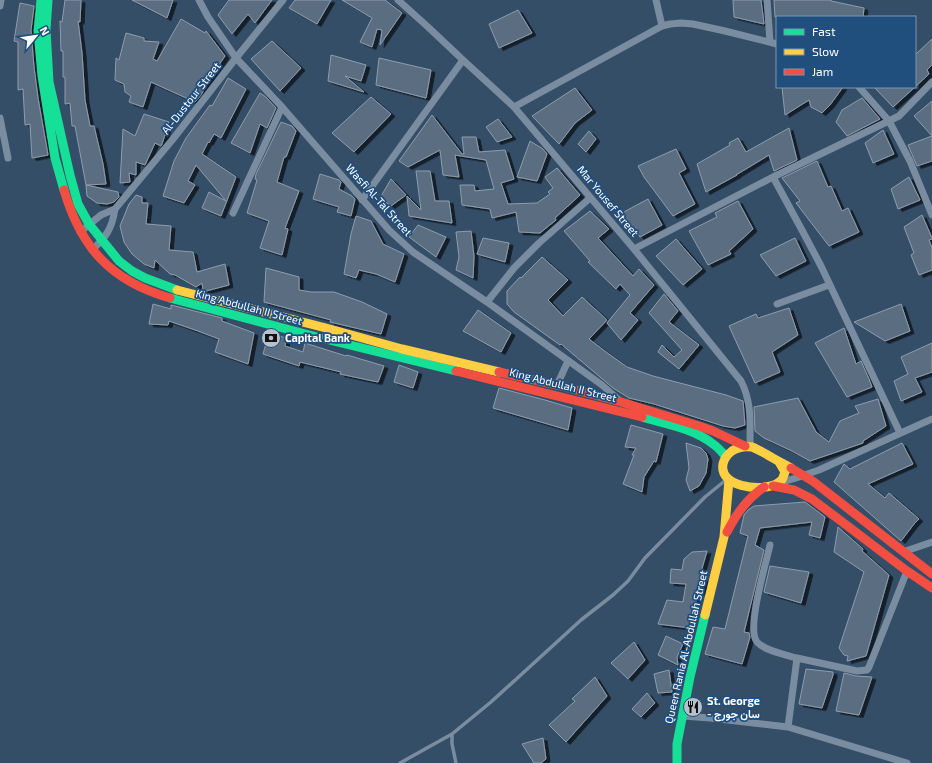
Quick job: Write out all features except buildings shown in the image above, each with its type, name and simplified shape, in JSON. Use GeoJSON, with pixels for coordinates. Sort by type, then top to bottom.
{"type":"FeatureCollection","features":[{"type":"Feature","properties":{"kind":"main road","name":"King Abdullah II Street"},"geometry":{"type":"LineString","coordinates":[[41,0],[38,32],[43,91],[61,180],[80,232],[92,250],[110,268],[125,279],[158,294],[198,306],[302,333],[518,385],[674,426],[708,440],[726,457]]}},
{"type":"Feature","properties":{"kind":"main road","name":"King Abdullah II Street"},"geometry":{"type":"LineString","coordinates":[[48,0],[46,30],[49,82],[78,204],[102,241],[119,261],[132,271],[145,278],[179,290],[402,349],[558,385],[622,402],[699,426],[747,446]]}},
{"type":"Feature","properties":{"kind":"main road"},"geometry":{"type":"LineString","coordinates":[[932,574],[805,476],[756,448],[747,446],[738,448],[726,457],[723,468],[728,479],[747,487],[772,485],[794,489],[803,493],[932,588]]}},
{"type":"Feature","properties":{"kind":"main road"},"geometry":{"type":"LineString","coordinates":[[772,485],[783,478],[785,472],[784,466],[779,462]]}},
{"type":"Feature","properties":{"kind":"main road","name":"Queen Rania Al-Abdullah Street"},"geometry":{"type":"LineString","coordinates":[[677,763],[677,744],[690,677],[724,537],[728,479]]}},
{"type":"Feature","properties":{"kind":"main road","name":"Queen Rania Al-Abdullah Street"},"geometry":{"type":"LineString","coordinates":[[724,537],[735,516],[748,500],[772,485]]}},
{"type":"Feature","properties":{"kind":"street"},"geometry":{"type":"LineString","coordinates":[[0,6],[1,0]]}},
{"type":"Feature","properties":{"kind":"street","name":"Wasfi Al-Tal Street"},"geometry":{"type":"LineString","coordinates":[[199,0],[212,24],[236,58],[282,107],[389,230],[413,252],[488,302],[602,385],[622,402]]}},
{"type":"Feature","properties":{"kind":"street","name":"Al-Dustour Street"},"geometry":{"type":"LineString","coordinates":[[80,232],[101,215],[115,209],[173,139],[283,0]]}},
{"type":"Feature","properties":{"kind":"street","name":"Mar Yousef Street"},"geometry":{"type":"LineString","coordinates":[[398,0],[514,107],[634,249],[741,381],[748,397],[750,410],[747,446]]}},
{"type":"Feature","properties":{"kind":"street"},"geometry":{"type":"LineString","coordinates":[[656,0],[662,26]]}},
{"type":"Feature","properties":{"kind":"street"},"geometry":{"type":"LineString","coordinates":[[514,107],[662,26],[670,24],[693,24],[725,30],[774,43],[767,0]]}},
{"type":"Feature","properties":{"kind":"street"},"geometry":{"type":"LineString","coordinates":[[362,200],[463,60]]}},
{"type":"Feature","properties":{"kind":"street"},"geometry":{"type":"LineString","coordinates":[[634,249],[773,177],[899,116],[932,82]]}},
{"type":"Feature","properties":{"kind":"street"},"geometry":{"type":"LineString","coordinates":[[859,88],[889,121],[910,161],[932,215]]}},
{"type":"Feature","properties":{"kind":"street"},"geometry":{"type":"LineString","coordinates":[[233,213],[282,107]]}},
{"type":"Feature","properties":{"kind":"street"},"geometry":{"type":"LineString","coordinates":[[0,118],[8,158]]}},
{"type":"Feature","properties":{"kind":"street"},"geometry":{"type":"LineString","coordinates":[[773,177],[803,232],[900,433]]}},
{"type":"Feature","properties":{"kind":"street"},"geometry":{"type":"LineString","coordinates":[[488,302],[514,268],[539,243],[590,198]]}},
{"type":"Feature","properties":{"kind":"street","name":"Al-Dustour Street"},"geometry":{"type":"LineString","coordinates":[[92,250],[102,241],[110,228],[114,218],[115,209]]}},
{"type":"Feature","properties":{"kind":"street"},"geometry":{"type":"LineString","coordinates":[[776,304],[829,285]]}},
{"type":"Feature","properties":{"kind":"street"},"geometry":{"type":"LineString","coordinates":[[558,385],[568,361]]}},
{"type":"Feature","properties":{"kind":"street"},"geometry":{"type":"LineString","coordinates":[[772,485],[805,476],[932,419]]}},
{"type":"Feature","properties":{"kind":"street"},"geometry":{"type":"LineString","coordinates":[[903,552],[932,542]]}},
{"type":"Feature","properties":{"kind":"street"},"geometry":{"type":"LineString","coordinates":[[770,545],[756,608],[754,634],[757,642],[764,648],[797,658],[857,671],[867,670],[869,667],[907,571]]}},
{"type":"Feature","properties":{"kind":"street"},"geometry":{"type":"LineString","coordinates":[[788,727],[797,658]]}},
{"type":"Feature","properties":{"kind":"street"},"geometry":{"type":"LineString","coordinates":[[683,716],[788,727],[907,763]]}},
{"type":"Feature","properties":{"kind":"lane"},"geometry":{"type":"LineString","coordinates":[[400,763],[452,734],[491,702],[581,620],[628,581],[645,558],[658,544],[705,497],[728,479]]}},
{"type":"Feature","properties":{"kind":"lane"},"geometry":{"type":"LineString","coordinates":[[452,734],[452,744],[456,763]]}},
{"type":"Feature","properties":{"kind":"traffic: fast"},"geometry":{"type":"LineString","coordinates":[[41,0],[38,31],[42,76],[55,158],[64,190]]}},
{"type":"Feature","properties":{"kind":"traffic: fast"},"geometry":{"type":"LineString","coordinates":[[48,0],[46,30],[49,82],[78,204],[89,224],[119,261],[132,271],[145,278],[177,290]]}},
{"type":"Feature","properties":{"kind":"traffic: fast"},"geometry":{"type":"LineString","coordinates":[[170,298],[313,336],[456,371]]}},
{"type":"Feature","properties":{"kind":"traffic: fast"},"geometry":{"type":"LineString","coordinates":[[642,417],[679,427],[697,434],[715,445],[726,457]]}},
{"type":"Feature","properties":{"kind":"traffic: fast"},"geometry":{"type":"LineString","coordinates":[[677,763],[677,744],[690,677],[705,615]]}},
{"type":"Feature","properties":{"kind":"traffic: slow"},"geometry":{"type":"LineString","coordinates":[[177,290],[402,349],[499,372]]}},
{"type":"Feature","properties":{"kind":"traffic: slow"},"geometry":{"type":"LineString","coordinates":[[779,462],[785,472],[782,480],[775,485],[767,487],[750,487],[741,485],[727,478],[723,472],[724,460],[728,455],[734,450],[744,447],[752,447],[791,468]]}},
{"type":"Feature","properties":{"kind":"traffic: slow"},"geometry":{"type":"LineString","coordinates":[[705,615],[724,537],[729,480]]}},
{"type":"Feature","properties":{"kind":"traffic: jam"},"geometry":{"type":"LineString","coordinates":[[64,190],[79,229],[89,245],[101,259],[115,272],[131,282],[149,291],[170,298]]}},
{"type":"Feature","properties":{"kind":"traffic: jam"},"geometry":{"type":"LineString","coordinates":[[456,371],[642,417]]}},
{"type":"Feature","properties":{"kind":"traffic: jam"},"geometry":{"type":"LineString","coordinates":[[499,372],[557,385],[621,402],[699,426],[745,446]]}},
{"type":"Feature","properties":{"kind":"traffic: jam"},"geometry":{"type":"LineString","coordinates":[[791,468],[814,482],[932,574]]}},
{"type":"Feature","properties":{"kind":"traffic: jam"},"geometry":{"type":"LineString","coordinates":[[773,486],[794,490],[812,499],[907,571],[932,588]]}},
{"type":"Feature","properties":{"kind":"traffic: jam"},"geometry":{"type":"LineString","coordinates":[[727,532],[742,507],[764,487]]}},
{"type":"Feature","properties":{"kind":"place","name":"Capital Bank"},"geometry":{"type":"Point","coordinates":[271,338]}},
{"type":"Feature","properties":{"kind":"place","name":"St. George - سان جورج"},"geometry":{"type":"Point","coordinates":[693,707]}}]}
